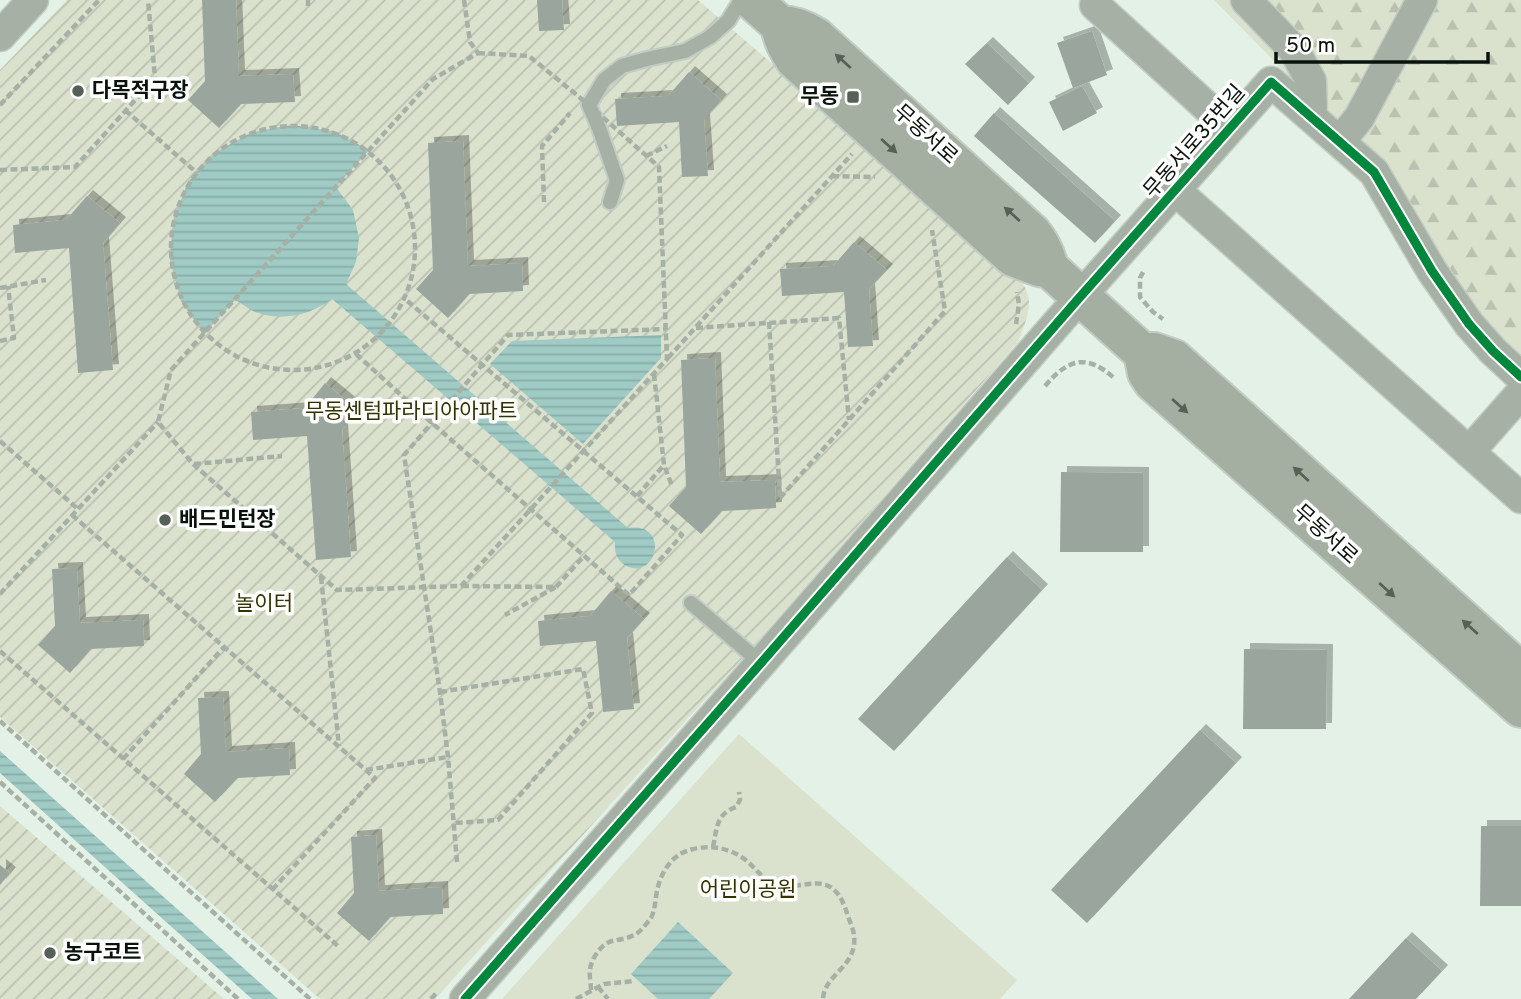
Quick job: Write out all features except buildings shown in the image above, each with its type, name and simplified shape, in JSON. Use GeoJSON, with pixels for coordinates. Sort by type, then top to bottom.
{"type":"FeatureCollection","features":[{"type":"Feature","properties":{"kind":"main road","name":"무동서로"},"geometry":{"type":"LineString","coordinates":[[760,6],[816,37],[1012,214],[1040,243],[1047,256],[1049,268],[1143,353],[1147,373],[1153,382],[1521,708]]}},
{"type":"Feature","properties":{"kind":"main road","name":"무동서로"},"geometry":{"type":"LineString","coordinates":[[1143,353],[1154,352],[1174,359],[1521,672]]}},
{"type":"Feature","properties":{"kind":"street"},"geometry":{"type":"LineString","coordinates":[[0,36],[33,0]]}},
{"type":"Feature","properties":{"kind":"street"},"geometry":{"type":"LineString","coordinates":[[1246,0],[1294,50],[1311,81],[1312,117]]}},
{"type":"Feature","properties":{"kind":"street"},"geometry":{"type":"LineString","coordinates":[[1340,141],[1359,118],[1422,0]]}},
{"type":"Feature","properties":{"kind":"street"},"geometry":{"type":"LineString","coordinates":[[1095,5],[1230,128]]}},
{"type":"Feature","properties":{"kind":"street","name":"무동서로35번길"},"geometry":{"type":"LineString","coordinates":[[465,999],[1271,82],[1374,173],[1433,271],[1469,324],[1521,377]]}},
{"type":"Feature","properties":{"kind":"street","name":"무동서로35번길"},"geometry":{"type":"LineString","coordinates":[[1175,190],[1521,498]]}},
{"type":"Feature","properties":{"kind":"street"},"geometry":{"type":"LineString","coordinates":[[1469,452],[1521,393]]}},
{"type":"Feature","properties":{"kind":"lane"},"geometry":{"type":"LineString","coordinates":[[610,202],[617,180],[599,128],[585,102],[604,80],[622,66],[685,51],[710,37],[728,21],[741,0]]}},
{"type":"Feature","properties":{"kind":"lane"},"geometry":{"type":"LineString","coordinates":[[691,603],[761,663]]}},
{"type":"Feature","properties":{"kind":"path"},"geometry":{"type":"LineString","coordinates":[[0,105],[99,0]]}},
{"type":"Feature","properties":{"kind":"path"},"geometry":{"type":"LineString","coordinates":[[0,170],[75,167],[155,78],[148,0]]}},
{"type":"Feature","properties":{"kind":"path"},"geometry":{"type":"LineString","coordinates":[[464,0],[470,42],[478,53]]}},
{"type":"Feature","properties":{"kind":"path"},"geometry":{"type":"LineString","coordinates":[[0,594],[158,422],[171,370],[433,79],[478,53],[529,56],[659,167],[667,359]]}},
{"type":"Feature","properties":{"kind":"path"},"geometry":{"type":"LineString","coordinates":[[544,202],[542,146],[585,102]]}},
{"type":"Feature","properties":{"kind":"path"},"geometry":{"type":"LineString","coordinates":[[125,110],[197,173]]}},
{"type":"Feature","properties":{"kind":"path"},"geometry":{"type":"LineString","coordinates":[[292,125],[333,131],[369,150],[396,181],[412,218],[415,259],[405,299],[384,330],[356,354],[318,368],[277,370],[237,358],[204,334],[181,301],[170,261],[173,220],[188,182],[216,152],[252,132],[292,125]]}},
{"type":"Feature","properties":{"kind":"path"},"geometry":{"type":"LineString","coordinates":[[646,156],[667,146]]}},
{"type":"Feature","properties":{"kind":"path"},"geometry":{"type":"LineString","coordinates":[[461,586],[856,149]]}},
{"type":"Feature","properties":{"kind":"path"},"geometry":{"type":"LineString","coordinates":[[832,176],[880,177]]}},
{"type":"Feature","properties":{"kind":"path"},"geometry":{"type":"LineString","coordinates":[[769,323],[780,498],[945,311],[930,223]]}},
{"type":"Feature","properties":{"kind":"path"},"geometry":{"type":"LineString","coordinates":[[0,288],[46,280]]}},
{"type":"Feature","properties":{"kind":"path"},"geometry":{"type":"LineString","coordinates":[[0,341],[13,338],[8,286]]}},
{"type":"Feature","properties":{"kind":"path"},"geometry":{"type":"LineString","coordinates":[[356,354],[629,595],[682,535],[405,299]]}},
{"type":"Feature","properties":{"kind":"path"},"geometry":{"type":"LineString","coordinates":[[695,328],[839,318],[849,421]]}},
{"type":"Feature","properties":{"kind":"path"},"geometry":{"type":"LineString","coordinates":[[457,862],[440,692],[404,455],[508,335],[666,329]]}},
{"type":"Feature","properties":{"kind":"path"},"geometry":{"type":"LineString","coordinates":[[1040,391],[1067,365],[1086,362],[1104,370],[1115,379]]}},
{"type":"Feature","properties":{"kind":"path"},"geometry":{"type":"LineString","coordinates":[[654,374],[664,465],[672,486]]}},
{"type":"Feature","properties":{"kind":"path"},"geometry":{"type":"LineString","coordinates":[[158,422],[193,464],[337,590],[461,586],[556,587]]}},
{"type":"Feature","properties":{"kind":"path"},"geometry":{"type":"LineString","coordinates":[[0,441],[78,509]]}},
{"type":"Feature","properties":{"kind":"path"},"geometry":{"type":"LineString","coordinates":[[193,464],[282,456]]}},
{"type":"Feature","properties":{"kind":"path"},"geometry":{"type":"LineString","coordinates":[[636,497],[664,465]]}},
{"type":"Feature","properties":{"kind":"path"},"geometry":{"type":"LineString","coordinates":[[72,516],[374,778],[272,890]]}},
{"type":"Feature","properties":{"kind":"path"},"geometry":{"type":"LineString","coordinates":[[505,615],[556,587],[583,556]]}},
{"type":"Feature","properties":{"kind":"path"},"geometry":{"type":"LineString","coordinates":[[321,576],[339,747]]}},
{"type":"Feature","properties":{"kind":"path"},"geometry":{"type":"LineString","coordinates":[[123,759],[224,647]]}},
{"type":"Feature","properties":{"kind":"path"},"geometry":{"type":"LineString","coordinates":[[0,651],[338,946]]}},
{"type":"Feature","properties":{"kind":"path"},"geometry":{"type":"LineString","coordinates":[[440,692],[583,669],[592,713],[498,820],[454,823]]}},
{"type":"Feature","properties":{"kind":"path"},"geometry":{"type":"LineString","coordinates":[[0,721],[310,999]]}},
{"type":"Feature","properties":{"kind":"path"},"geometry":{"type":"LineString","coordinates":[[365,770],[448,757]]}},
{"type":"Feature","properties":{"kind":"path"},"geometry":{"type":"LineString","coordinates":[[0,782],[238,999]]}},
{"type":"Feature","properties":{"kind":"path"},"geometry":{"type":"LineString","coordinates":[[713,847],[719,818],[726,810],[736,807],[740,800],[739,792]]}},
{"type":"Feature","properties":{"kind":"path"},"geometry":{"type":"LineString","coordinates":[[591,990],[590,969],[596,953],[609,942],[639,933],[650,919],[658,886],[667,867],[680,853],[713,847],[736,852],[760,875],[773,883],[792,886],[808,882],[821,883],[841,897],[854,934],[854,948],[846,965],[829,982],[823,999]]}},
{"type":"Feature","properties":{"kind":"path"},"geometry":{"type":"LineString","coordinates":[[576,999],[604,984],[634,981]]}},
{"type":"Feature","properties":{"kind":"path"},"geometry":{"type":"LineString","coordinates":[[598,987],[608,999]]}},
{"type":"Feature","properties":{"kind":"green space","name":"무동센텀파라디아아파트"},"geometry":{"type":"Polygon","coordinates":[[[67,0],[698,0],[1005,264],[1027,291],[1029,308],[1018,342],[758,641],[435,999],[320,999],[0,717],[0,70],[67,0]]]}},
{"type":"Feature","properties":{"kind":"green space"},"geometry":{"type":"Polygon","coordinates":[[[1214,0],[1521,0],[1521,364],[1487,330],[1322,110],[1214,0]]]}},
{"type":"Feature","properties":{"kind":"green space","name":"어린이공원"},"geometry":{"type":"Polygon","coordinates":[[[739,734],[1017,980],[1000,999],[502,999],[739,734]]]}},
{"type":"Feature","properties":{"kind":"green space"},"geometry":{"type":"Polygon","coordinates":[[[0,806],[224,999],[0,999],[0,806]]]}},
{"type":"Feature","properties":{"kind":"water"},"geometry":{"type":"Polygon","coordinates":[[[292,125],[333,131],[369,150],[336,187],[353,210],[359,238],[356,262],[346,284],[628,528],[641,528],[650,533],[655,550],[646,565],[637,568],[620,562],[615,542],[332,299],[305,313],[285,316],[255,312],[235,300],[204,334],[181,301],[170,261],[173,220],[188,182],[216,152],[252,132],[292,125]]]}},
{"type":"Feature","properties":{"kind":"water"},"geometry":{"type":"Polygon","coordinates":[[[661,335],[661,358],[583,444],[490,364],[512,341],[661,335]]]}},
{"type":"Feature","properties":{"kind":"water"},"geometry":{"type":"Polygon","coordinates":[[[0,751],[278,999],[252,999],[0,773],[0,751]]]}},
{"type":"Feature","properties":{"kind":"water"},"geometry":{"type":"Polygon","coordinates":[[[678,922],[733,973],[709,999],[658,999],[631,974],[678,922]]]}},
{"type":"Feature","properties":{"kind":"cycle path"},"geometry":{"type":"LineString","coordinates":[[465,999],[1271,82],[1374,172],[1432,271],[1469,324],[1521,377]]}},
{"type":"Feature","properties":{"kind":"place","name":"다목적구장"},"geometry":{"type":"Point","coordinates":[78,91]}},
{"type":"Feature","properties":{"kind":"place","name":"무동"},"geometry":{"type":"Point","coordinates":[853,97]}},
{"type":"Feature","properties":{"kind":"place","name":"배드민턴장"},"geometry":{"type":"Point","coordinates":[165,520]}},
{"type":"Feature","properties":{"kind":"place","name":"농구코트"},"geometry":{"type":"Point","coordinates":[50,953]}},
{"type":"Feature","properties":{"kind":"park label","name":"놀이터"},"geometry":{"type":"Point","coordinates":[264,604]}}]}
